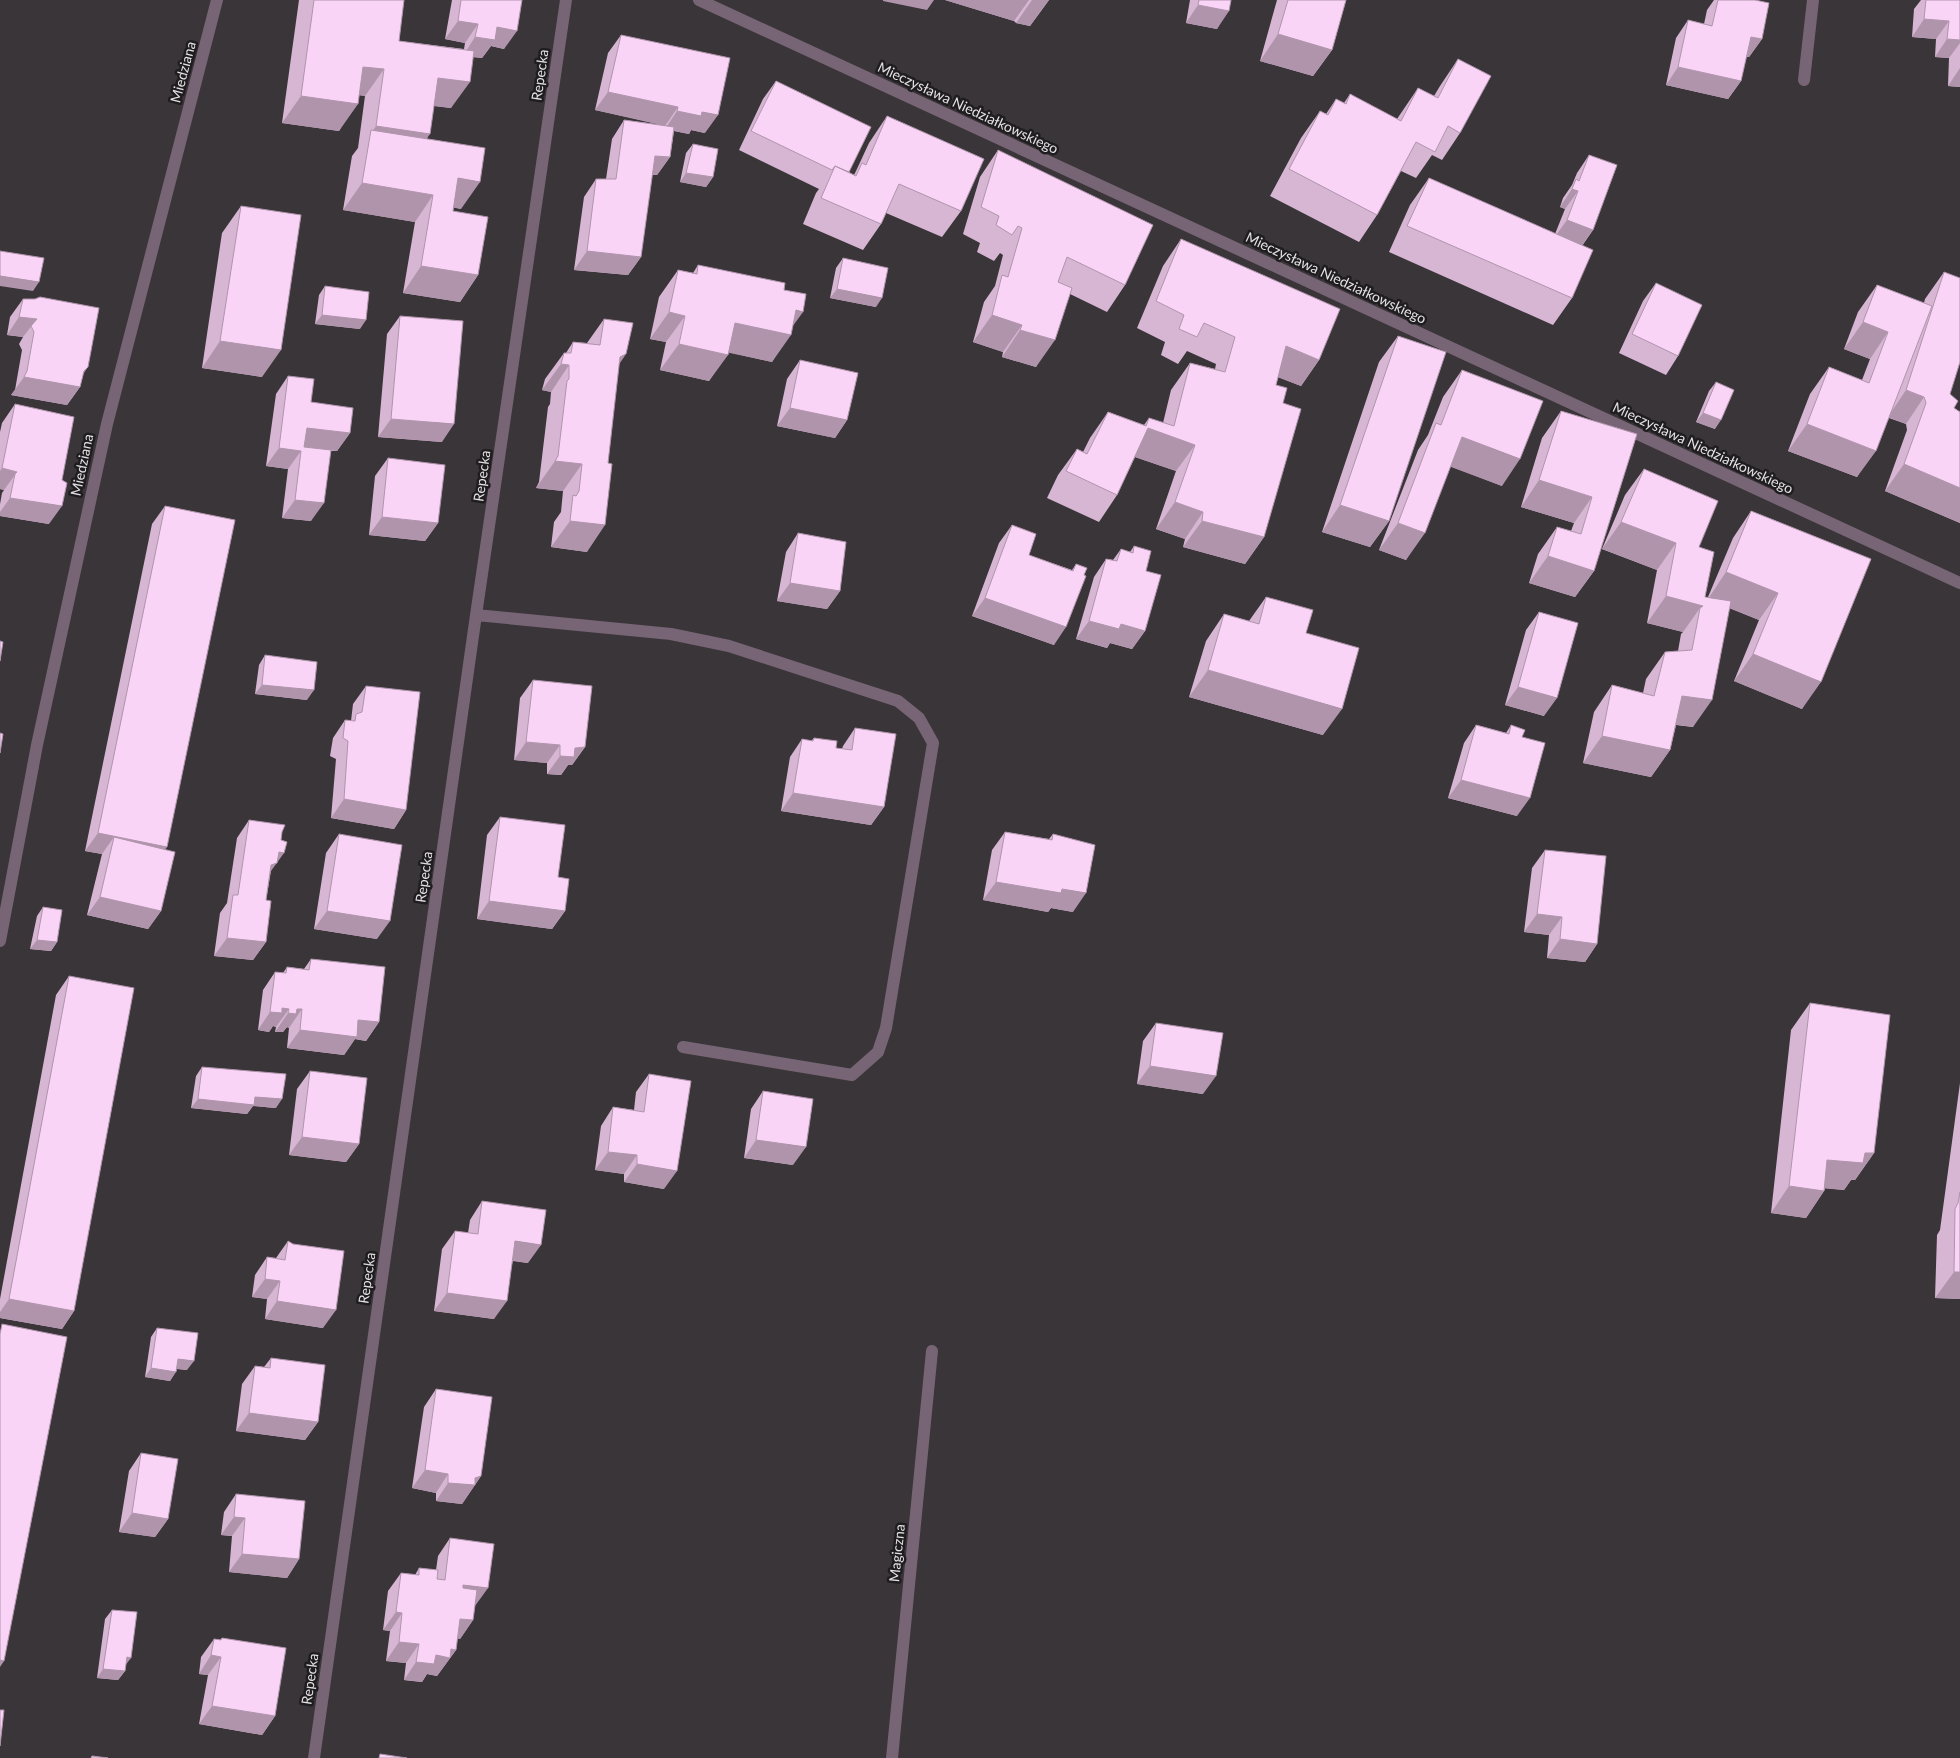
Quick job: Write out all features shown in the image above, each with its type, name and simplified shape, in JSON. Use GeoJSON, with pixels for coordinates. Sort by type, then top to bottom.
{"type":"FeatureCollection","features":[{"type":"Feature","properties":{"kind":"street","name":"Miedziana"},"geometry":{"type":"LineString","coordinates":[[0,941],[37,745],[107,424],[217,0]]}},
{"type":"Feature","properties":{"kind":"street","name":"Repecka"},"geometry":{"type":"LineString","coordinates":[[314,1758],[476,615],[566,0]]}},
{"type":"Feature","properties":{"kind":"street","name":"Mieczysława Niedziałkowskiego"},"geometry":{"type":"LineString","coordinates":[[699,0],[1960,583]]}},
{"type":"Feature","properties":{"kind":"street"},"geometry":{"type":"LineString","coordinates":[[1804,80],[1813,0]]}},
{"type":"Feature","properties":{"kind":"street"},"geometry":{"type":"LineString","coordinates":[[476,615],[671,634],[730,646],[898,701],[919,718],[933,743],[886,1028],[878,1052],[852,1075],[683,1047]]}},
{"type":"Feature","properties":{"kind":"street","name":"Magiczna"},"geometry":{"type":"LineString","coordinates":[[892,1758],[932,1351]]}},
{"type":"Feature","properties":{"kind":"building"},"geometry":{"type":"Polygon","coordinates":[[[314,0],[404,0],[399,41],[474,51],[470,82],[438,78],[430,134],[376,126],[384,69],[363,67],[358,104],[301,96],[314,0]]]}},
{"type":"Feature","properties":{"kind":"building"},"geometry":{"type":"Polygon","coordinates":[[[461,0],[522,0],[517,31],[497,27],[495,40],[475,37],[478,24],[458,21],[461,0]]]}},
{"type":"Feature","properties":{"kind":"building"},"geometry":{"type":"Polygon","coordinates":[[[1199,0],[1231,0],[1229,11],[1198,5],[1199,0]]]}},
{"type":"Feature","properties":{"kind":"building"},"geometry":{"type":"Polygon","coordinates":[[[1288,0],[1346,0],[1332,50],[1278,34],[1288,0]]]}},
{"type":"Feature","properties":{"kind":"building"},"geometry":{"type":"Polygon","coordinates":[[[1718,0],[1755,0],[1769,3],[1762,39],[1751,37],[1741,81],[1678,67],[1688,20],[1712,26],[1718,0]]]}},
{"type":"Feature","properties":{"kind":"building"},"geometry":{"type":"Polygon","coordinates":[[[1926,0],[1960,0],[1960,40],[1947,39],[1949,21],[1924,19],[1926,0]]]}},
{"type":"Feature","properties":{"kind":"building"},"geometry":{"type":"Polygon","coordinates":[[[621,35],[730,58],[718,115],[702,112],[701,116],[677,111],[678,107],[608,92],[621,35]]]}},
{"type":"Feature","properties":{"kind":"building"},"geometry":{"type":"Polygon","coordinates":[[[1458,59],[1491,76],[1460,133],[1448,126],[1435,152],[1416,142],[1377,215],[1289,169],[1320,111],[1328,115],[1336,99],[1346,104],[1350,94],[1401,121],[1418,88],[1438,98],[1458,59]]]}},
{"type":"Feature","properties":{"kind":"building"},"geometry":{"type":"Polygon","coordinates":[[[776,81],[871,127],[849,172],[835,166],[832,170],[751,131],[776,81]]]}},
{"type":"Feature","properties":{"kind":"building"},"geometry":{"type":"Polygon","coordinates":[[[887,116],[984,159],[961,211],[899,184],[881,224],[821,198],[835,166],[856,176],[862,163],[866,165],[887,116]]]}},
{"type":"Feature","properties":{"kind":"building"},"geometry":{"type":"Polygon","coordinates":[[[624,120],[674,127],[670,157],[655,156],[641,257],[587,251],[596,179],[616,179],[624,120]]]}},
{"type":"Feature","properties":{"kind":"building"},"geometry":{"type":"Polygon","coordinates":[[[371,130],[485,148],[480,182],[458,178],[453,211],[488,217],[478,275],[421,266],[433,195],[362,183],[371,130]]]}},
{"type":"Feature","properties":{"kind":"building"},"geometry":{"type":"Polygon","coordinates":[[[693,144],[718,149],[713,177],[686,173],[693,144]]]}},
{"type":"Feature","properties":{"kind":"building"},"geometry":{"type":"Polygon","coordinates":[[[998,150],[1153,225],[1125,285],[1067,257],[1058,282],[1072,288],[1055,340],[1020,330],[1022,325],[992,315],[1002,275],[1008,277],[1022,228],[1018,226],[1012,235],[996,225],[999,216],[981,207],[998,150]]]}},
{"type":"Feature","properties":{"kind":"building"},"geometry":{"type":"Polygon","coordinates":[[[1589,155],[1617,165],[1593,230],[1567,220],[1578,191],[1572,189],[1576,179],[1579,181],[1589,155]]]}},
{"type":"Feature","properties":{"kind":"building"},"geometry":{"type":"Polygon","coordinates":[[[1429,178],[1593,250],[1572,298],[1407,226],[1429,178]]]}},
{"type":"Feature","properties":{"kind":"building"},"geometry":{"type":"Polygon","coordinates":[[[241,206],[301,215],[281,350],[220,341],[241,206]]]}},
{"type":"Feature","properties":{"kind":"building"},"geometry":{"type":"Polygon","coordinates":[[[1181,239],[1340,309],[1319,360],[1286,346],[1276,385],[1287,388],[1283,403],[1301,409],[1264,537],[1202,521],[1203,512],[1175,502],[1195,445],[1148,428],[1117,495],[1066,471],[1077,449],[1087,454],[1108,412],[1146,426],[1149,418],[1174,426],[1190,363],[1225,372],[1235,337],[1204,323],[1197,337],[1179,329],[1184,315],[1156,301],[1181,239]]]}},
{"type":"Feature","properties":{"kind":"building"},"geometry":{"type":"Polygon","coordinates":[[[0,251],[44,258],[39,282],[0,276],[0,251]]]}},
{"type":"Feature","properties":{"kind":"building"},"geometry":{"type":"Polygon","coordinates":[[[843,258],[888,268],[882,298],[837,289],[843,258]]]}},
{"type":"Feature","properties":{"kind":"building"},"geometry":{"type":"Polygon","coordinates":[[[698,265],[785,283],[784,290],[806,294],[803,312],[796,310],[791,335],[735,323],[728,355],[679,344],[685,316],[669,312],[678,270],[697,274],[698,265]]]}},
{"type":"Feature","properties":{"kind":"building"},"geometry":{"type":"Polygon","coordinates":[[[1944,272],[1960,278],[1960,362],[1950,394],[1958,401],[1954,408],[1960,412],[1960,488],[1904,464],[1926,403],[1924,397],[1906,390],[1944,272]]]}},
{"type":"Feature","properties":{"kind":"building"},"geometry":{"type":"Polygon","coordinates":[[[1656,283],[1702,305],[1678,356],[1632,334],[1656,283]]]}},
{"type":"Feature","properties":{"kind":"building"},"geometry":{"type":"Polygon","coordinates":[[[1877,285],[1932,306],[1876,451],[1807,424],[1829,367],[1869,383],[1888,332],[1863,322],[1877,285]]]}},
{"type":"Feature","properties":{"kind":"building"},"geometry":{"type":"Polygon","coordinates":[[[325,286],[369,292],[366,320],[322,315],[325,286]]]}},
{"type":"Feature","properties":{"kind":"building"},"geometry":{"type":"Polygon","coordinates":[[[40,297],[99,308],[88,367],[84,371],[80,387],[24,377],[27,371],[34,332],[31,326],[37,319],[19,317],[23,299],[40,297]]]}},
{"type":"Feature","properties":{"kind":"building"},"geometry":{"type":"Polygon","coordinates":[[[400,316],[463,321],[454,424],[391,419],[400,316]]]}},
{"type":"Feature","properties":{"kind":"building"},"geometry":{"type":"Polygon","coordinates":[[[604,319],[633,323],[626,354],[620,357],[608,463],[612,464],[605,525],[570,521],[573,495],[576,496],[579,491],[582,464],[555,461],[558,456],[567,381],[569,379],[569,365],[561,364],[564,353],[571,353],[573,342],[600,345],[604,319]]]}},
{"type":"Feature","properties":{"kind":"building"},"geometry":{"type":"Polygon","coordinates":[[[1398,336],[1446,352],[1389,521],[1340,505],[1398,336]]]}},
{"type":"Feature","properties":{"kind":"building"},"geometry":{"type":"Polygon","coordinates":[[[800,360],[858,373],[847,420],[790,408],[800,360]]]}},
{"type":"Feature","properties":{"kind":"building"},"geometry":{"type":"Polygon","coordinates":[[[1462,370],[1543,401],[1520,459],[1462,437],[1425,533],[1398,523],[1436,423],[1441,425],[1462,370]]]}},
{"type":"Feature","properties":{"kind":"building"},"geometry":{"type":"Polygon","coordinates":[[[288,376],[314,379],[311,402],[353,408],[350,433],[307,428],[304,447],[331,450],[324,503],[295,500],[301,451],[279,448],[288,376]]]}},
{"type":"Feature","properties":{"kind":"building"},"geometry":{"type":"Polygon","coordinates":[[[1716,382],[1734,390],[1721,420],[1703,413],[1716,382]]]}},
{"type":"Feature","properties":{"kind":"building"},"geometry":{"type":"Polygon","coordinates":[[[15,404],[74,417],[62,480],[67,483],[62,506],[10,498],[17,472],[2,468],[15,404]]]}},
{"type":"Feature","properties":{"kind":"building"},"geometry":{"type":"Polygon","coordinates":[[[1561,411],[1637,434],[1594,571],[1548,556],[1557,527],[1581,534],[1592,497],[1539,480],[1561,411]]]}},
{"type":"Feature","properties":{"kind":"building"},"geometry":{"type":"Polygon","coordinates":[[[388,458],[445,465],[438,523],[382,517],[388,458]]]}},
{"type":"Feature","properties":{"kind":"building"},"geometry":{"type":"Polygon","coordinates":[[[1644,469],[1718,501],[1699,547],[1714,552],[1705,597],[1731,601],[1712,700],[1682,696],[1670,750],[1602,736],[1612,685],[1654,696],[1665,652],[1692,650],[1700,608],[1703,606],[1666,596],[1676,543],[1621,522],[1644,469]]]}},
{"type":"Feature","properties":{"kind":"building"},"geometry":{"type":"Polygon","coordinates":[[[165,506],[235,520],[167,847],[98,833],[165,506]]]}},
{"type":"Feature","properties":{"kind":"building"},"geometry":{"type":"Polygon","coordinates":[[[1751,511],[1871,559],[1821,682],[1753,654],[1778,593],[1726,572],[1751,511]]]}},
{"type":"Feature","properties":{"kind":"building"},"geometry":{"type":"Polygon","coordinates":[[[1012,525],[1036,534],[1029,555],[1073,571],[1076,564],[1087,568],[1084,575],[1086,576],[1066,627],[985,598],[1012,525]]]}},
{"type":"Feature","properties":{"kind":"building"},"geometry":{"type":"Polygon","coordinates":[[[798,533],[846,542],[840,591],[790,583],[798,533]]]}},
{"type":"Feature","properties":{"kind":"building"},"geometry":{"type":"Polygon","coordinates":[[[1134,546],[1151,551],[1146,571],[1161,575],[1145,631],[1121,624],[1119,629],[1089,621],[1106,559],[1117,561],[1121,549],[1133,553],[1134,546]]]}},
{"type":"Feature","properties":{"kind":"building"},"geometry":{"type":"Polygon","coordinates":[[[1266,597],[1313,610],[1306,633],[1359,648],[1342,709],[1208,670],[1224,614],[1259,624],[1266,597]]]}},
{"type":"Feature","properties":{"kind":"building"},"geometry":{"type":"Polygon","coordinates":[[[1539,612],[1578,623],[1557,698],[1518,687],[1539,612]]]}},
{"type":"Feature","properties":{"kind":"building"},"geometry":{"type":"Polygon","coordinates":[[[0,641],[3,642],[0,661],[0,641]]]}},
{"type":"Feature","properties":{"kind":"building"},"geometry":{"type":"Polygon","coordinates":[[[265,655],[317,662],[314,690],[262,685],[265,655]]]}},
{"type":"Feature","properties":{"kind":"building"},"geometry":{"type":"Polygon","coordinates":[[[533,680],[592,686],[585,747],[575,748],[574,757],[560,756],[560,745],[526,742],[533,680]]]}},
{"type":"Feature","properties":{"kind":"building"},"geometry":{"type":"Polygon","coordinates":[[[366,686],[420,692],[406,810],[344,799],[348,741],[343,738],[345,720],[355,721],[356,714],[362,712],[366,686]]]}},
{"type":"Feature","properties":{"kind":"building"},"geometry":{"type":"Polygon","coordinates":[[[1476,725],[1509,734],[1511,725],[1525,730],[1522,737],[1545,743],[1530,798],[1461,780],[1476,725]]]}},
{"type":"Feature","properties":{"kind":"building"},"geometry":{"type":"Polygon","coordinates":[[[855,728],[896,734],[884,807],[793,793],[802,739],[813,741],[814,738],[837,741],[836,748],[852,750],[855,728]]]}},
{"type":"Feature","properties":{"kind":"building"},"geometry":{"type":"Polygon","coordinates":[[[0,733],[3,734],[0,753],[0,733]]]}},
{"type":"Feature","properties":{"kind":"building"},"geometry":{"type":"Polygon","coordinates":[[[500,817],[565,825],[558,877],[569,879],[565,911],[489,901],[500,817]]]}},
{"type":"Feature","properties":{"kind":"building"},"geometry":{"type":"Polygon","coordinates":[[[249,820],[285,825],[281,840],[287,842],[284,853],[279,852],[277,863],[271,865],[266,900],[271,901],[266,942],[227,938],[233,895],[238,895],[249,820]]]}},
{"type":"Feature","properties":{"kind":"building"},"geometry":{"type":"Polygon","coordinates":[[[1005,832],[1052,840],[1053,834],[1095,845],[1086,893],[1062,889],[1061,893],[996,882],[1005,832]]]}},
{"type":"Feature","properties":{"kind":"building"},"geometry":{"type":"Polygon","coordinates":[[[339,834],[402,845],[390,921],[327,911],[339,834]]]}},
{"type":"Feature","properties":{"kind":"building"},"geometry":{"type":"Polygon","coordinates":[[[114,837],[175,852],[161,911],[100,897],[114,837]]]}},
{"type":"Feature","properties":{"kind":"building"},"geometry":{"type":"Polygon","coordinates":[[[1545,850],[1606,856],[1597,944],[1560,939],[1562,917],[1537,914],[1545,850]]]}},
{"type":"Feature","properties":{"kind":"building"},"geometry":{"type":"Polygon","coordinates":[[[43,907],[62,910],[57,942],[37,940],[43,907]]]}},
{"type":"Feature","properties":{"kind":"building"},"geometry":{"type":"Polygon","coordinates":[[[311,959],[385,967],[379,1022],[358,1020],[357,1037],[300,1030],[302,1009],[297,1009],[296,1014],[288,1013],[289,1009],[282,1008],[282,1013],[270,1012],[275,972],[286,973],[287,967],[309,970],[311,959]]]}},
{"type":"Feature","properties":{"kind":"building"},"geometry":{"type":"Polygon","coordinates":[[[69,976],[134,988],[74,1311],[9,1299],[69,976]]]}},
{"type":"Feature","properties":{"kind":"building"},"geometry":{"type":"Polygon","coordinates":[[[1810,1003],[1890,1015],[1874,1153],[1865,1153],[1863,1163],[1827,1160],[1824,1191],[1789,1186],[1810,1003]]]}},
{"type":"Feature","properties":{"kind":"building"},"geometry":{"type":"Polygon","coordinates":[[[1156,1023],[1223,1033],[1216,1076],[1150,1066],[1156,1023]]]}},
{"type":"Feature","properties":{"kind":"building"},"geometry":{"type":"Polygon","coordinates":[[[202,1067],[286,1074],[282,1099],[255,1097],[254,1105],[198,1099],[202,1067]]]}},
{"type":"Feature","properties":{"kind":"building"},"geometry":{"type":"Polygon","coordinates":[[[310,1071],[367,1078],[359,1144],[302,1137],[310,1071]]]}},
{"type":"Feature","properties":{"kind":"building"},"geometry":{"type":"Polygon","coordinates":[[[649,1074],[691,1081],[677,1171],[637,1164],[637,1155],[608,1152],[613,1107],[644,1112],[649,1074]]]}},
{"type":"Feature","properties":{"kind":"building"},"geometry":{"type":"Polygon","coordinates":[[[763,1091],[813,1099],[806,1147],[756,1140],[763,1091]]]}},
{"type":"Feature","properties":{"kind":"building"},"geometry":{"type":"Polygon","coordinates":[[[1960,1192],[1960,1272],[1954,1272],[1955,1209],[1960,1192]]]}},
{"type":"Feature","properties":{"kind":"building"},"geometry":{"type":"Polygon","coordinates":[[[482,1201],[546,1210],[541,1245],[515,1241],[507,1301],[447,1293],[455,1231],[478,1234],[482,1201]]]}},
{"type":"Feature","properties":{"kind":"building"},"geometry":{"type":"Polygon","coordinates":[[[288,1241],[293,1244],[344,1251],[336,1310],[277,1301],[280,1281],[265,1279],[267,1257],[285,1260],[288,1241]]]}},
{"type":"Feature","properties":{"kind":"building"},"geometry":{"type":"Polygon","coordinates":[[[2,1324],[67,1337],[4,1661],[0,1660],[0,1334],[2,1324]]]}},
{"type":"Feature","properties":{"kind":"building"},"geometry":{"type":"Polygon","coordinates":[[[157,1328],[198,1333],[194,1361],[178,1359],[176,1372],[151,1368],[157,1328]]]}},
{"type":"Feature","properties":{"kind":"building"},"geometry":{"type":"Polygon","coordinates":[[[271,1358],[325,1365],[318,1422],[249,1413],[255,1366],[270,1368],[271,1358]]]}},
{"type":"Feature","properties":{"kind":"building"},"geometry":{"type":"Polygon","coordinates":[[[436,1389],[492,1397],[481,1476],[475,1478],[475,1485],[448,1483],[448,1474],[425,1470],[436,1389]]]}},
{"type":"Feature","properties":{"kind":"building"},"geometry":{"type":"Polygon","coordinates":[[[141,1453],[178,1459],[168,1519],[132,1513],[141,1453]]]}},
{"type":"Feature","properties":{"kind":"building"},"geometry":{"type":"Polygon","coordinates":[[[236,1494],[305,1501],[299,1559],[242,1554],[245,1518],[234,1517],[236,1494]]]}},
{"type":"Feature","properties":{"kind":"building"},"geometry":{"type":"Polygon","coordinates":[[[450,1538],[494,1544],[488,1588],[463,1585],[463,1588],[477,1590],[473,1620],[460,1619],[456,1650],[451,1649],[450,1658],[436,1655],[434,1664],[416,1662],[419,1644],[399,1642],[402,1613],[396,1612],[401,1573],[419,1575],[419,1568],[438,1570],[437,1579],[445,1580],[450,1538]]]}},
{"type":"Feature","properties":{"kind":"building"},"geometry":{"type":"Polygon","coordinates":[[[112,1610],[137,1612],[131,1658],[127,1657],[125,1671],[103,1669],[112,1610]]]}},
{"type":"Feature","properties":{"kind":"building"},"geometry":{"type":"Polygon","coordinates":[[[222,1638],[286,1648],[275,1716],[212,1706],[221,1657],[211,1655],[214,1639],[221,1640],[222,1638]]]}},
{"type":"Feature","properties":{"kind":"building"},"geometry":{"type":"Polygon","coordinates":[[[0,1710],[4,1710],[0,1746],[0,1710]]]}},
{"type":"Feature","properties":{"kind":"building"},"geometry":{"type":"Polygon","coordinates":[[[380,1754],[407,1758],[379,1758],[380,1754]]]}},
{"type":"Feature","properties":{"kind":"building"},"geometry":{"type":"Polygon","coordinates":[[[92,1756],[108,1758],[91,1758],[92,1756]]]}}]}
